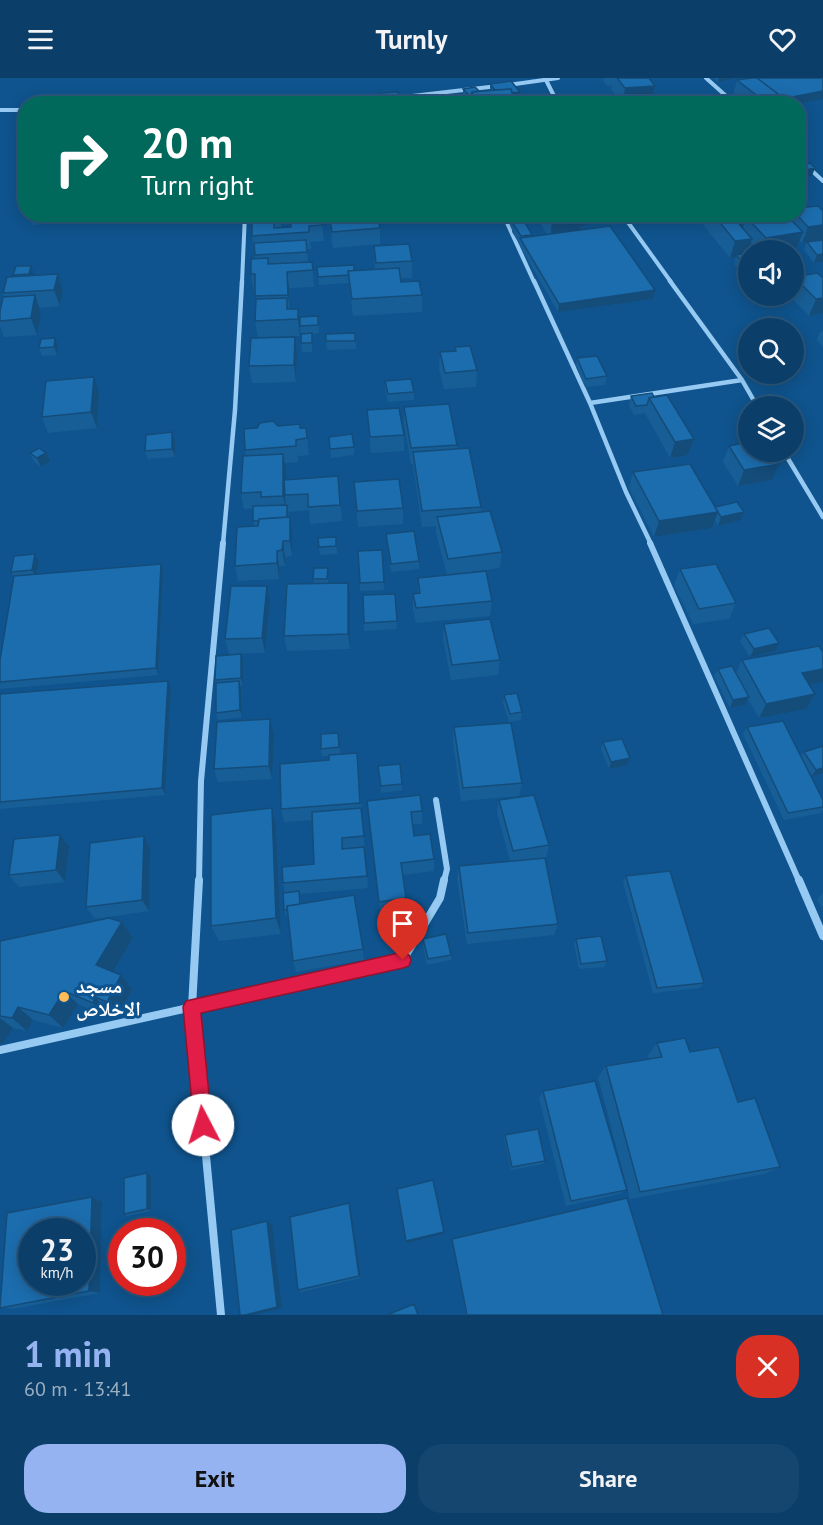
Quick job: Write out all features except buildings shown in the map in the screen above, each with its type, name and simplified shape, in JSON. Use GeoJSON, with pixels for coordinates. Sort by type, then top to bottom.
{"type":"FeatureCollection","features":[{"type":"Feature","properties":{"kind":"street"},"geometry":{"type":"LineString","coordinates":[[410,96],[555,78]]}},
{"type":"Feature","properties":{"kind":"street"},"geometry":{"type":"LineString","coordinates":[[706,78],[726,96]]}},
{"type":"Feature","properties":{"kind":"street"},"geometry":{"type":"LineString","coordinates":[[546,80],[554,96]]}},
{"type":"Feature","properties":{"kind":"street"},"geometry":{"type":"LineString","coordinates":[[455,91],[458,96]]}},
{"type":"Feature","properties":{"kind":"street"},"geometry":{"type":"LineString","coordinates":[[0,110],[18,110]]}},
{"type":"Feature","properties":{"kind":"street"},"geometry":{"type":"LineString","coordinates":[[806,165],[823,180]]}},
{"type":"Feature","properties":{"kind":"street"},"geometry":{"type":"LineString","coordinates":[[221,1315],[192,1007],[199,898],[201,781],[235,410],[245,222]]}},
{"type":"Feature","properties":{"kind":"street"},"geometry":{"type":"LineString","coordinates":[[507,222],[590,403],[626,492],[686,619],[823,936]]}},
{"type":"Feature","properties":{"kind":"street"},"geometry":{"type":"LineString","coordinates":[[628,222],[738,374]]}},
{"type":"Feature","properties":{"kind":"street"},"geometry":{"type":"LineString","coordinates":[[590,403],[738,381]]}},
{"type":"Feature","properties":{"kind":"street"},"geometry":{"type":"LineString","coordinates":[[790,462],[823,517]]}},
{"type":"Feature","properties":{"kind":"street"},"geometry":{"type":"LineString","coordinates":[[0,1050],[403,960],[440,898],[447,869],[436,801]]}},
{"type":"Feature","properties":{"kind":"place","name":"مسجد الاخلاص"},"geometry":{"type":"Point","coordinates":[64,997]}},
{"type":"Feature","properties":{"kind":"route"},"geometry":{"type":"LineString","coordinates":[[203,1125],[192,1007],[403,960]]}}]}
